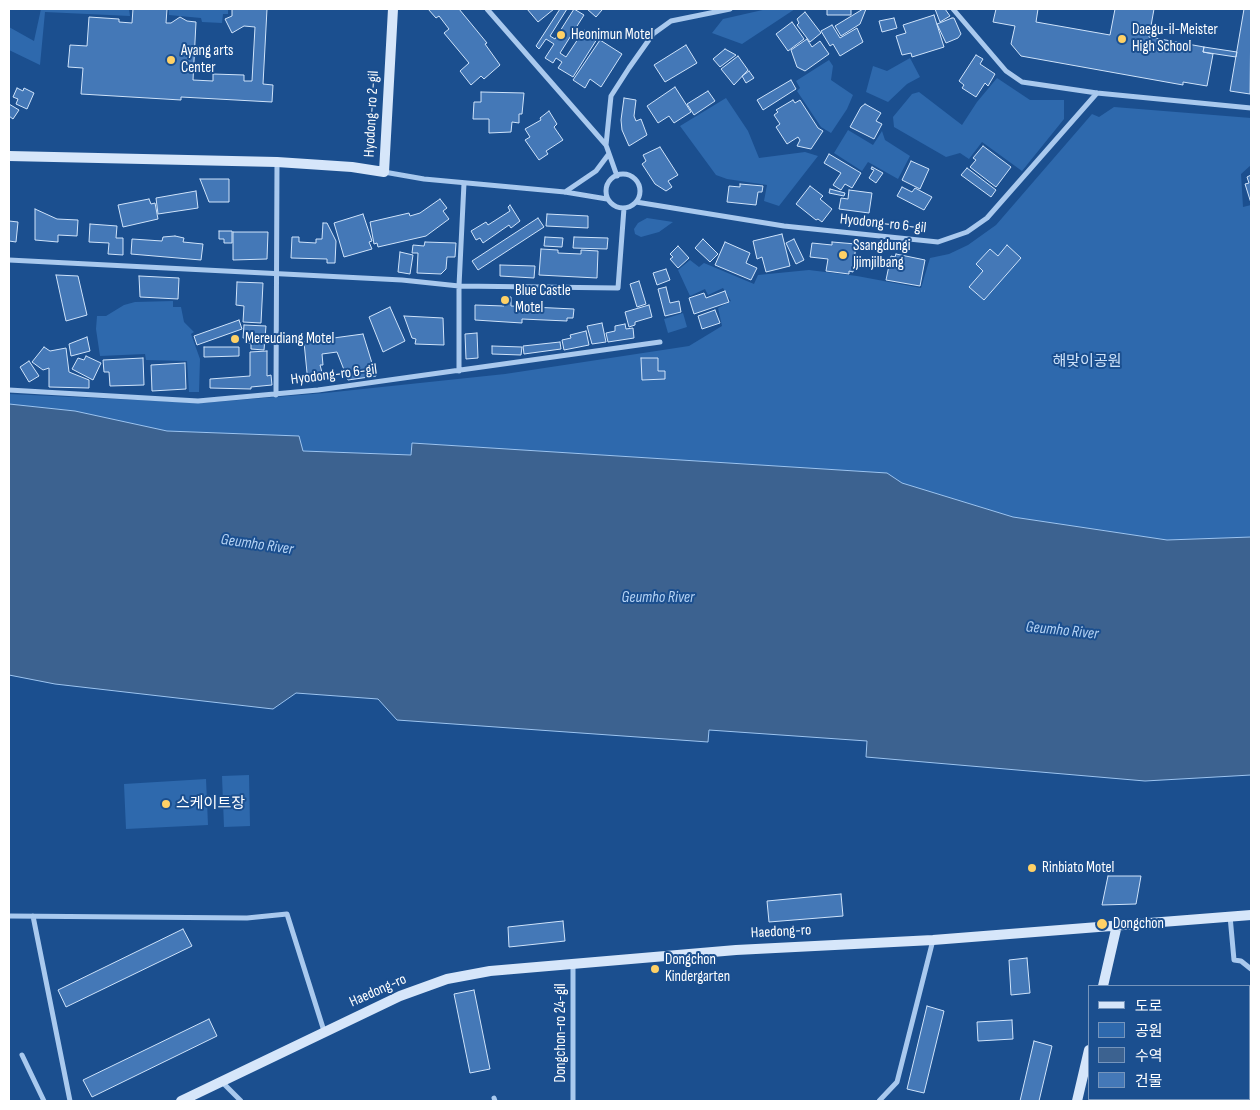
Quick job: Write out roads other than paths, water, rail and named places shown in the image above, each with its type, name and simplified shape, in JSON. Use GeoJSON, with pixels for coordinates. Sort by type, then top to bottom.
{"type":"FeatureCollection","features":[{"type":"Feature","properties":{"kind":"street","name":"Hyodong-ro 2-gil"},"geometry":{"type":"LineString","coordinates":[[9,156],[277,162],[352,167],[384,172],[393,9]]}},
{"type":"Feature","properties":{"kind":"street"},"geometry":{"type":"LineString","coordinates":[[487,9],[606,145]]}},
{"type":"Feature","properties":{"kind":"street"},"geometry":{"type":"LineString","coordinates":[[617,176],[606,145],[611,96],[653,34],[672,22],[730,9]]}},
{"type":"Feature","properties":{"kind":"street"},"geometry":{"type":"LineString","coordinates":[[953,9],[1006,71],[1022,82],[1098,93],[1251,108]]}},
{"type":"Feature","properties":{"kind":"street","name":"Hyodong-ro 6-gil"},"geometry":{"type":"LineString","coordinates":[[636,202],[784,226],[938,242],[967,232],[987,218],[1098,93]]}},
{"type":"Feature","properties":{"kind":"street"},"geometry":{"type":"LineString","coordinates":[[566,192],[596,171],[608,155]]}},
{"type":"Feature","properties":{"kind":"street"},"geometry":{"type":"LineString","coordinates":[[276,395],[275,274],[277,162]]}},
{"type":"Feature","properties":{"kind":"street"},"geometry":{"type":"LineString","coordinates":[[384,172],[566,192],[607,199],[615,207],[624,208],[636,202],[640,192],[636,182],[628,175],[617,176],[606,188],[607,199]]}},
{"type":"Feature","properties":{"kind":"street"},"geometry":{"type":"LineString","coordinates":[[458,371],[459,286],[464,182]]}},
{"type":"Feature","properties":{"kind":"street"},"geometry":{"type":"LineString","coordinates":[[9,260],[459,286],[618,288],[624,208]]}},
{"type":"Feature","properties":{"kind":"street","name":"Hyodong-ro 6-gil"},"geometry":{"type":"LineString","coordinates":[[9,390],[198,401],[276,395],[660,342]]}},
{"type":"Feature","properties":{"kind":"street"},"geometry":{"type":"LineString","coordinates":[[9,916],[247,918],[287,914],[324,1032]]}},
{"type":"Feature","properties":{"kind":"street","name":"Haedong-ro"},"geometry":{"type":"LineString","coordinates":[[181,1101],[400,996],[447,979],[490,972],[745,950],[933,940],[1251,914]]}},
{"type":"Feature","properties":{"kind":"street"},"geometry":{"type":"LineString","coordinates":[[33,916],[70,1101]]}},
{"type":"Feature","properties":{"kind":"street"},"geometry":{"type":"LineString","coordinates":[[1230,916],[1234,960],[1241,961],[1251,968]]}},
{"type":"Feature","properties":{"kind":"street"},"geometry":{"type":"LineString","coordinates":[[1103,985],[1117,925]]}},
{"type":"Feature","properties":{"kind":"street"},"geometry":{"type":"LineString","coordinates":[[879,1101],[897,1082],[933,940]]}},
{"type":"Feature","properties":{"kind":"street","name":"Dongchon-ro 24-gil"},"geometry":{"type":"LineString","coordinates":[[573,964],[573,1101]]}},
{"type":"Feature","properties":{"kind":"street"},"geometry":{"type":"LineString","coordinates":[[1077,1101],[1088,1054]]}},
{"type":"Feature","properties":{"kind":"street"},"geometry":{"type":"LineString","coordinates":[[22,1055],[44,1101]]}},
{"type":"Feature","properties":{"kind":"street"},"geometry":{"type":"LineString","coordinates":[[222,1081],[241,1101]]}},
{"type":"Feature","properties":{"kind":"water","name":"Geumho River"},"geometry":{"type":"Polygon","coordinates":[[[9,404],[75,411],[167,431],[299,436],[303,451],[411,455],[412,443],[887,473],[902,483],[1013,517],[1167,540],[1251,537],[1251,775],[1145,781],[866,757],[867,741],[709,730],[708,742],[397,720],[378,699],[296,693],[273,709],[55,684],[9,675],[9,404]]]}},
{"type":"Feature","properties":{"kind":"place","name":"Heonimun Motel"},"geometry":{"type":"Point","coordinates":[561,35]}},
{"type":"Feature","properties":{"kind":"place","name":"Daegu-il-Meister High School"},"geometry":{"type":"Point","coordinates":[1122,39]}},
{"type":"Feature","properties":{"kind":"place","name":"Ayang arts Center"},"geometry":{"type":"Point","coordinates":[171,60]}},
{"type":"Feature","properties":{"kind":"place","name":"Ssangdungi Jjimjilbang"},"geometry":{"type":"Point","coordinates":[843,255]}},
{"type":"Feature","properties":{"kind":"place","name":"Blue Castle Motel"},"geometry":{"type":"Point","coordinates":[505,300]}},
{"type":"Feature","properties":{"kind":"place","name":"Mereudiang Motel"},"geometry":{"type":"Point","coordinates":[235,339]}},
{"type":"Feature","properties":{"kind":"place","name":"스케이트장"},"geometry":{"type":"Point","coordinates":[166,804]}},
{"type":"Feature","properties":{"kind":"place","name":"Rinbiato Motel"},"geometry":{"type":"Point","coordinates":[1032,868]}},
{"type":"Feature","properties":{"kind":"place","name":"Dongchon"},"geometry":{"type":"Point","coordinates":[1102,924]}},
{"type":"Feature","properties":{"kind":"place","name":"Dongchon Kindergarten"},"geometry":{"type":"Point","coordinates":[655,969]}},
{"type":"Feature","properties":{"kind":"park label","name":"해맞이공원"},"geometry":{"type":"Point","coordinates":[1087,362]}}]}
